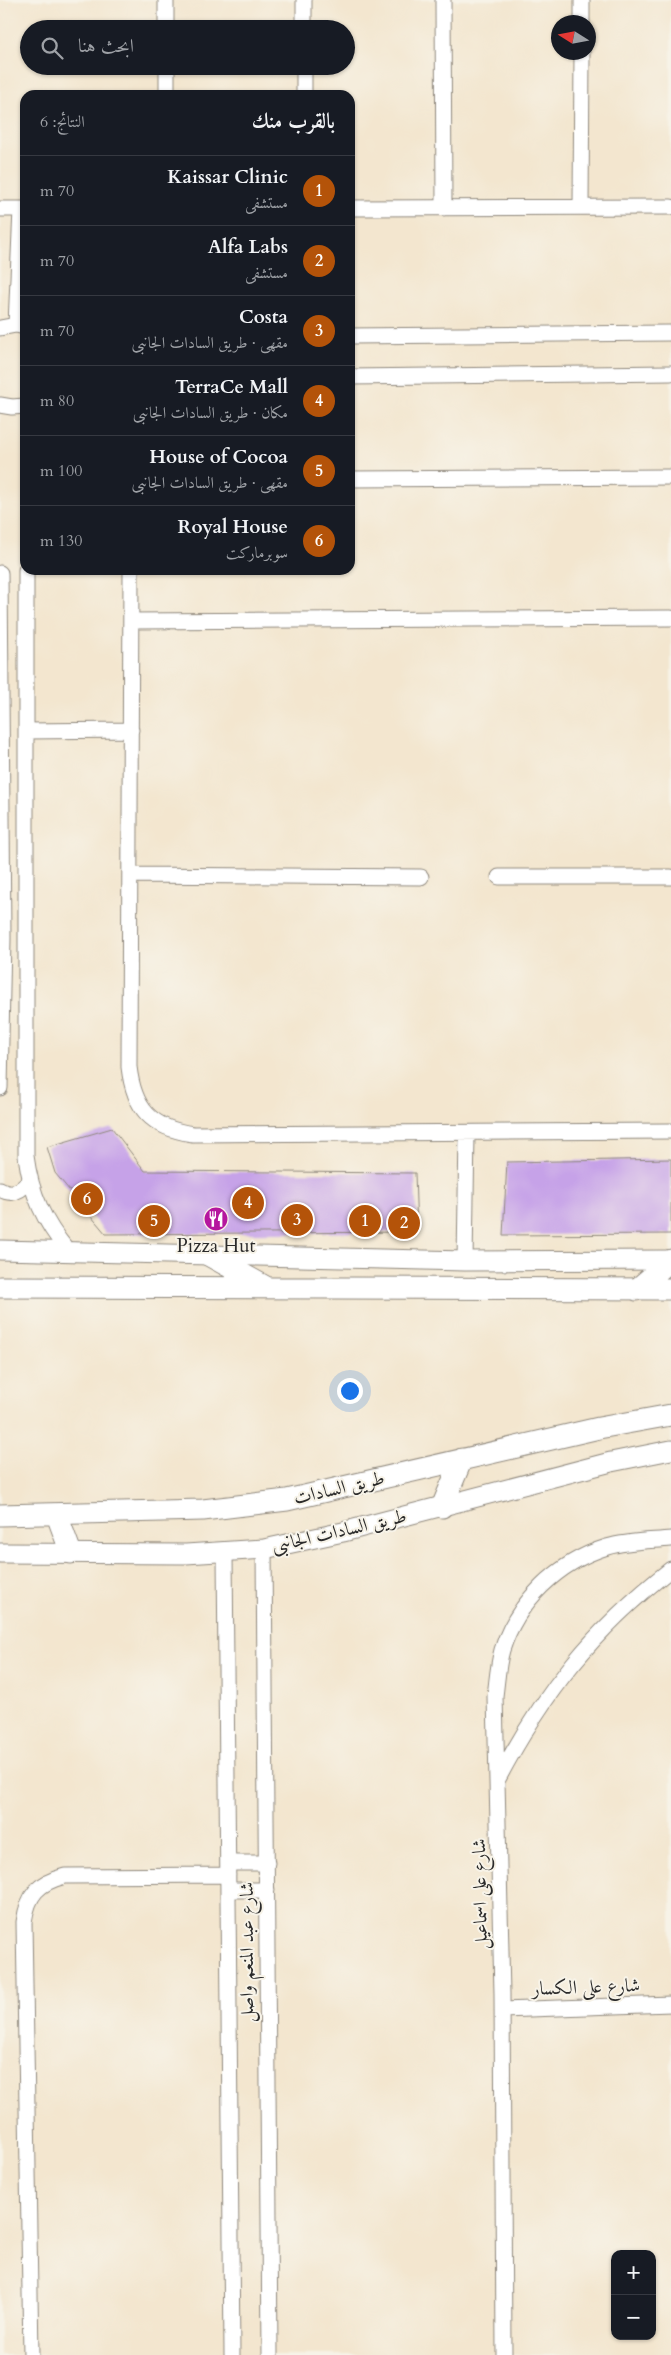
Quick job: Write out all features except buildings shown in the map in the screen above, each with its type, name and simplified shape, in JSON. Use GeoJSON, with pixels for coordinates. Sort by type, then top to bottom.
{"type":"FeatureCollection","features":[{"type":"Feature","properties":{"kind":"main road"},"geometry":{"type":"LineString","coordinates":[[208,1255],[269,1288]]}},
{"type":"Feature","properties":{"kind":"main road"},"geometry":{"type":"LineString","coordinates":[[636,1290],[671,1260]]}},
{"type":"Feature","properties":{"kind":"main road"},"geometry":{"type":"LineString","coordinates":[[0,1287],[671,1290]]}},
{"type":"Feature","properties":{"kind":"main road","name":"طريق السادات"},"geometry":{"type":"LineString","coordinates":[[0,1515],[176,1512],[248,1506],[335,1490],[599,1428],[671,1415]]}},
{"type":"Feature","properties":{"kind":"main road"},"geometry":{"type":"LineString","coordinates":[[442,1507],[462,1459]]}},
{"type":"Feature","properties":{"kind":"main road"},"geometry":{"type":"LineString","coordinates":[[57,1515],[71,1553]]}},
{"type":"Feature","properties":{"kind":"street"},"geometry":{"type":"LineString","coordinates":[[166,0],[166,20]]}},
{"type":"Feature","properties":{"kind":"street"},"geometry":{"type":"LineString","coordinates":[[304,0],[304,20]]}},
{"type":"Feature","properties":{"kind":"street"},"geometry":{"type":"LineString","coordinates":[[443,0],[444,208]]}},
{"type":"Feature","properties":{"kind":"street"},"geometry":{"type":"LineString","coordinates":[[582,0],[582,15]]}},
{"type":"Feature","properties":{"kind":"street"},"geometry":{"type":"LineString","coordinates":[[582,60],[582,208]]}},
{"type":"Feature","properties":{"kind":"street"},"geometry":{"type":"LineString","coordinates":[[167,75],[167,90]]}},
{"type":"Feature","properties":{"kind":"street"},"geometry":{"type":"LineString","coordinates":[[304,75],[304,90]]}},
{"type":"Feature","properties":{"kind":"street"},"geometry":{"type":"LineString","coordinates":[[355,208],[671,207]]}},
{"type":"Feature","properties":{"kind":"street"},"geometry":{"type":"LineString","coordinates":[[0,209],[20,209]]}},
{"type":"Feature","properties":{"kind":"street"},"geometry":{"type":"LineString","coordinates":[[0,328],[20,326]]}},
{"type":"Feature","properties":{"kind":"street"},"geometry":{"type":"LineString","coordinates":[[355,336],[671,333]]}},
{"type":"Feature","properties":{"kind":"street"},"geometry":{"type":"LineString","coordinates":[[355,376],[671,373]]}},
{"type":"Feature","properties":{"kind":"street"},"geometry":{"type":"LineString","coordinates":[[0,405],[12,408],[20,407]]}},
{"type":"Feature","properties":{"kind":"street"},"geometry":{"type":"LineString","coordinates":[[355,479],[671,477]]}},
{"type":"Feature","properties":{"kind":"street"},"geometry":{"type":"LineString","coordinates":[[0,573],[2,794],[0,1088]]}},
{"type":"Feature","properties":{"kind":"street"},"geometry":{"type":"LineString","coordinates":[[26,575],[26,1156],[29,1181],[38,1207],[51,1231],[68,1251]]}},
{"type":"Feature","properties":{"kind":"street"},"geometry":{"type":"LineString","coordinates":[[131,575],[130,1074],[132,1088],[140,1107],[154,1122],[173,1131],[193,1134],[671,1131]]}},
{"type":"Feature","properties":{"kind":"street"},"geometry":{"type":"LineString","coordinates":[[131,621],[671,618]]}},
{"type":"Feature","properties":{"kind":"street"},"geometry":{"type":"LineString","coordinates":[[26,731],[131,730]]}},
{"type":"Feature","properties":{"kind":"street"},"geometry":{"type":"LineString","coordinates":[[2,794],[26,792]]}},
{"type":"Feature","properties":{"kind":"street"},"geometry":{"type":"LineString","coordinates":[[130,874],[421,877]]}},
{"type":"Feature","properties":{"kind":"street"},"geometry":{"type":"LineString","coordinates":[[499,877],[671,877]]}},
{"type":"Feature","properties":{"kind":"street"},"geometry":{"type":"LineString","coordinates":[[465,1262],[466,1133]]}},
{"type":"Feature","properties":{"kind":"street"},"geometry":{"type":"LineString","coordinates":[[0,1189],[12,1193],[22,1189],[29,1181]]}},
{"type":"Feature","properties":{"kind":"street"},"geometry":{"type":"LineString","coordinates":[[0,1250],[465,1262],[671,1260]]}},
{"type":"Feature","properties":{"kind":"street","name":"طريق السادات الجانبى"},"geometry":{"type":"LineString","coordinates":[[0,1553],[225,1553],[264,1549],[304,1542],[611,1462],[671,1450]]}},
{"type":"Feature","properties":{"kind":"street","name":"شارع على اسماعيل"},"geometry":{"type":"LineString","coordinates":[[504,2355],[502,2010],[495,1696],[502,1651],[513,1623],[530,1597],[552,1576],[578,1559],[607,1547],[671,1539]]}},
{"type":"Feature","properties":{"kind":"street","name":"شارع عبد المنعم واصل"},"geometry":{"type":"LineString","coordinates":[[264,1549],[270,2355]]}},
{"type":"Feature","properties":{"kind":"street","name":"شارع عبد المنعم واصل"},"geometry":{"type":"LineString","coordinates":[[225,1553],[232,2355]]}},
{"type":"Feature","properties":{"kind":"street"},"geometry":{"type":"LineString","coordinates":[[497,1780],[520,1738],[546,1698],[575,1659],[614,1618],[671,1568]]}},
{"type":"Feature","properties":{"kind":"street"},"geometry":{"type":"LineString","coordinates":[[31,2355],[24,1922],[26,1906],[35,1891],[49,1880],[66,1876],[228,1876],[267,1863]]}},
{"type":"Feature","properties":{"kind":"street"},"geometry":{"type":"LineString","coordinates":[[228,1876],[267,1890]]}},
{"type":"Feature","properties":{"kind":"street","name":"شارع على الكسار"},"geometry":{"type":"LineString","coordinates":[[502,2010],[671,2004]]}},
{"type":"Feature","properties":{"kind":"place","name":"Royal House"},"geometry":{"type":"Point","coordinates":[87,1199]}},
{"type":"Feature","properties":{"kind":"place","name":"TerraCe Mall"},"geometry":{"type":"Point","coordinates":[248,1203]}},
{"type":"Feature","properties":{"kind":"place","name":"Pizza Hut"},"geometry":{"type":"Point","coordinates":[216,1219]}},
{"type":"Feature","properties":{"kind":"place","name":"Costa"},"geometry":{"type":"Point","coordinates":[297,1220]}},
{"type":"Feature","properties":{"kind":"place","name":"House of Cocoa"},"geometry":{"type":"Point","coordinates":[154,1221]}},
{"type":"Feature","properties":{"kind":"place","name":"Kaissar Clinic"},"geometry":{"type":"Point","coordinates":[365,1221]}},
{"type":"Feature","properties":{"kind":"place","name":"Alfa Labs"},"geometry":{"type":"Point","coordinates":[404,1223]}}]}
